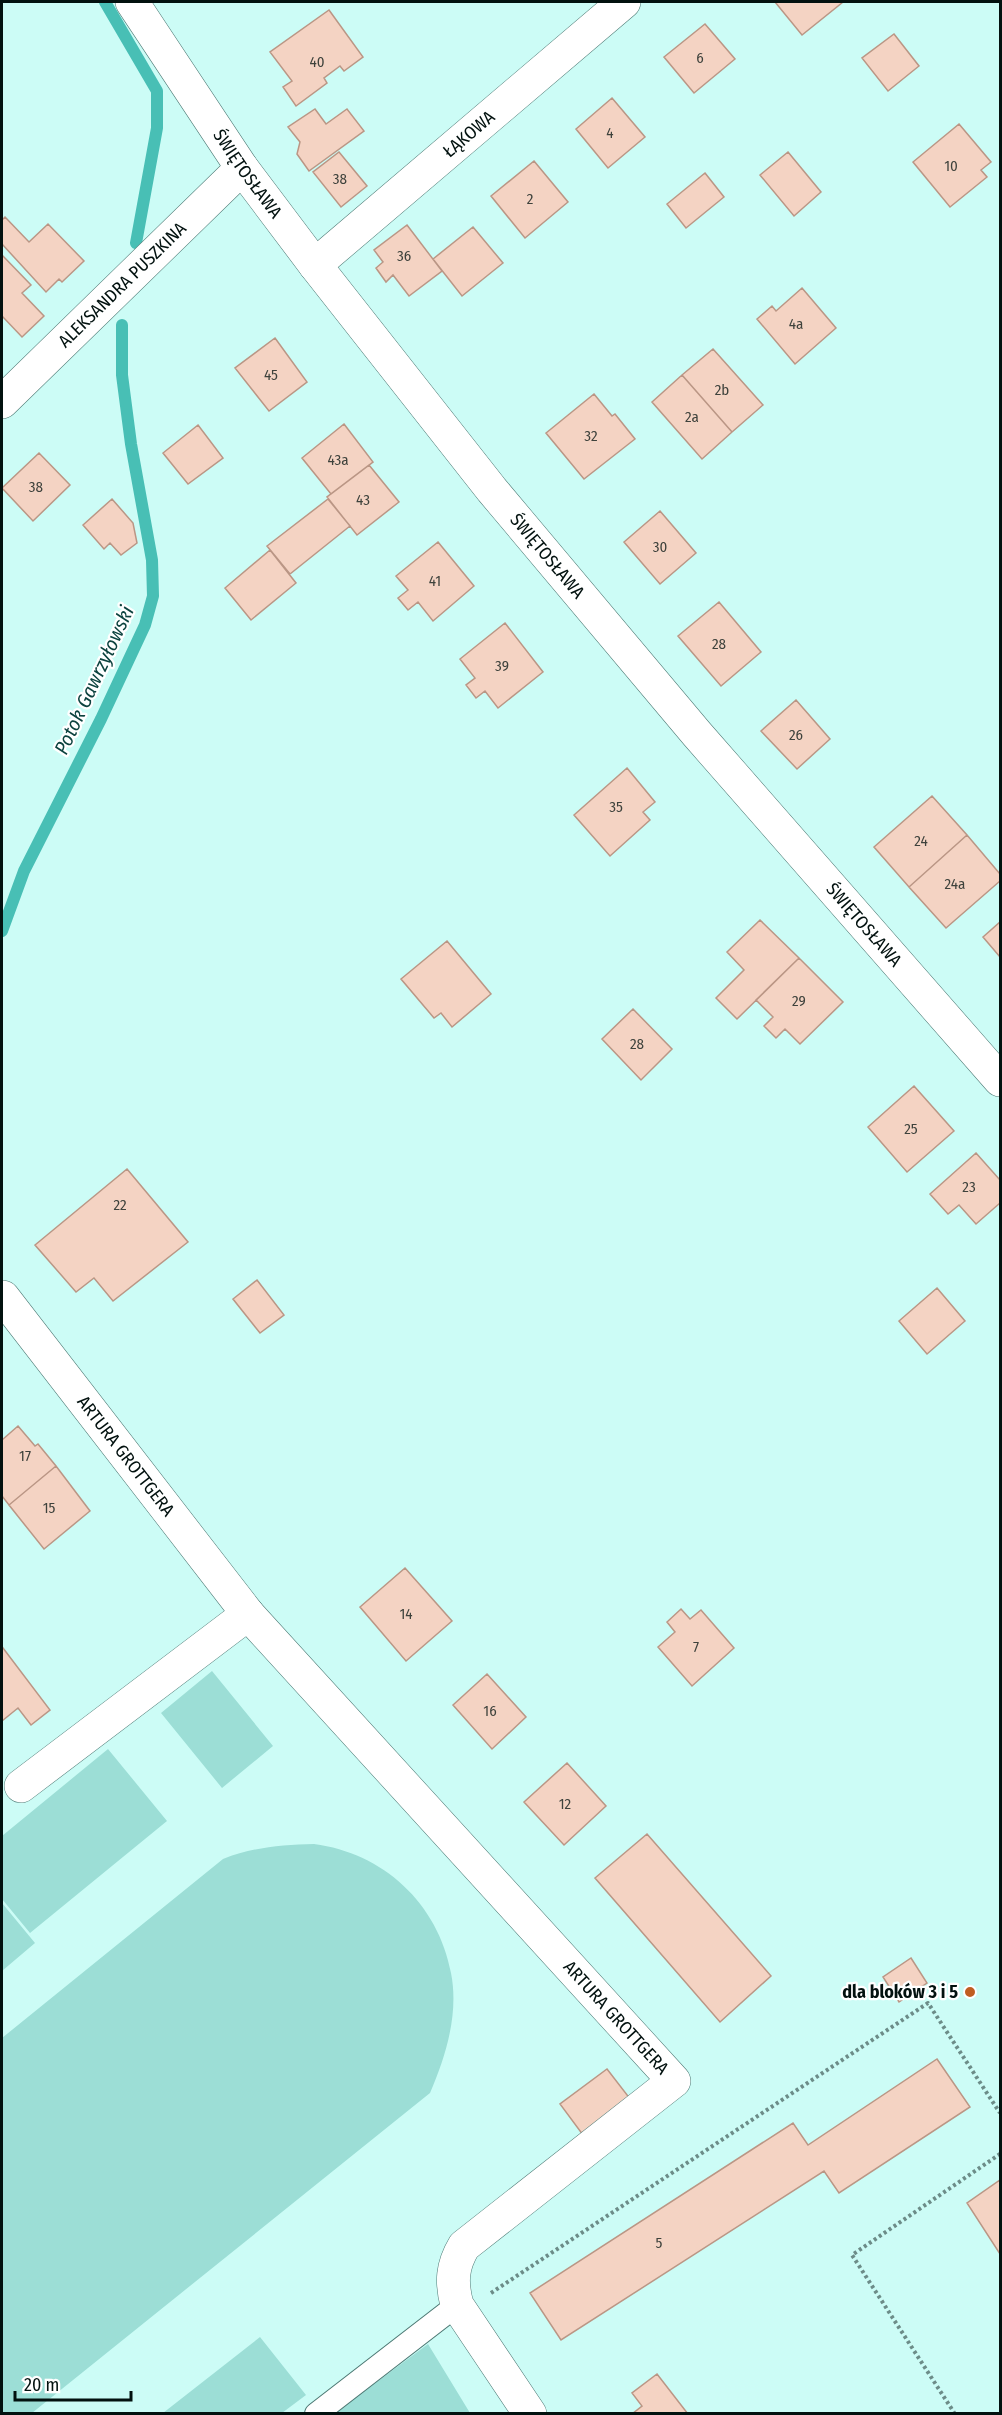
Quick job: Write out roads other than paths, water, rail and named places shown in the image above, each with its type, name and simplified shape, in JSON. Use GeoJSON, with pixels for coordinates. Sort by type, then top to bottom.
{"type":"FeatureCollection","features":[{"type":"Feature","properties":{"kind":"street","name":"ŚWIĘTOSŁAWA"},"geometry":{"type":"LineString","coordinates":[[132,2],[242,168],[315,265],[492,490],[674,707],[1000,1080]]}},
{"type":"Feature","properties":{"kind":"street","name":"ŁĄKOWA"},"geometry":{"type":"LineString","coordinates":[[315,265],[624,2]]}},
{"type":"Feature","properties":{"kind":"street","name":"ALEKSANDRA PUSZKINA"},"geometry":{"type":"LineString","coordinates":[[2,402],[242,168]]}},
{"type":"Feature","properties":{"kind":"street","name":"ARTURA GROTTGERA"},"geometry":{"type":"LineString","coordinates":[[3,1298],[248,1614],[674,2081],[464,2246],[455,2260],[453,2289],[458,2305],[530,2414]]}},
{"type":"Feature","properties":{"kind":"street"},"geometry":{"type":"LineString","coordinates":[[21,1786],[248,1614]]}},
{"type":"Feature","properties":{"kind":"lane"},"geometry":{"type":"LineString","coordinates":[[316,2414],[458,2305]]}},
{"type":"Feature","properties":{"kind":"waterway","name":"Potok Gawrzyłowski"},"geometry":{"type":"LineString","coordinates":[[105,2],[157,91],[157,128],[136,243]]}},
{"type":"Feature","properties":{"kind":"waterway","name":"Potok Gawrzyłowski"},"geometry":{"type":"LineString","coordinates":[[2,931],[24,871],[101,719],[145,625],[153,596],[152,560],[131,444],[122,375],[122,325]]}},
{"type":"Feature","properties":{"kind":"place","name":"dla bloków 3 i 5"},"geometry":{"type":"Point","coordinates":[970,1992]}}]}
